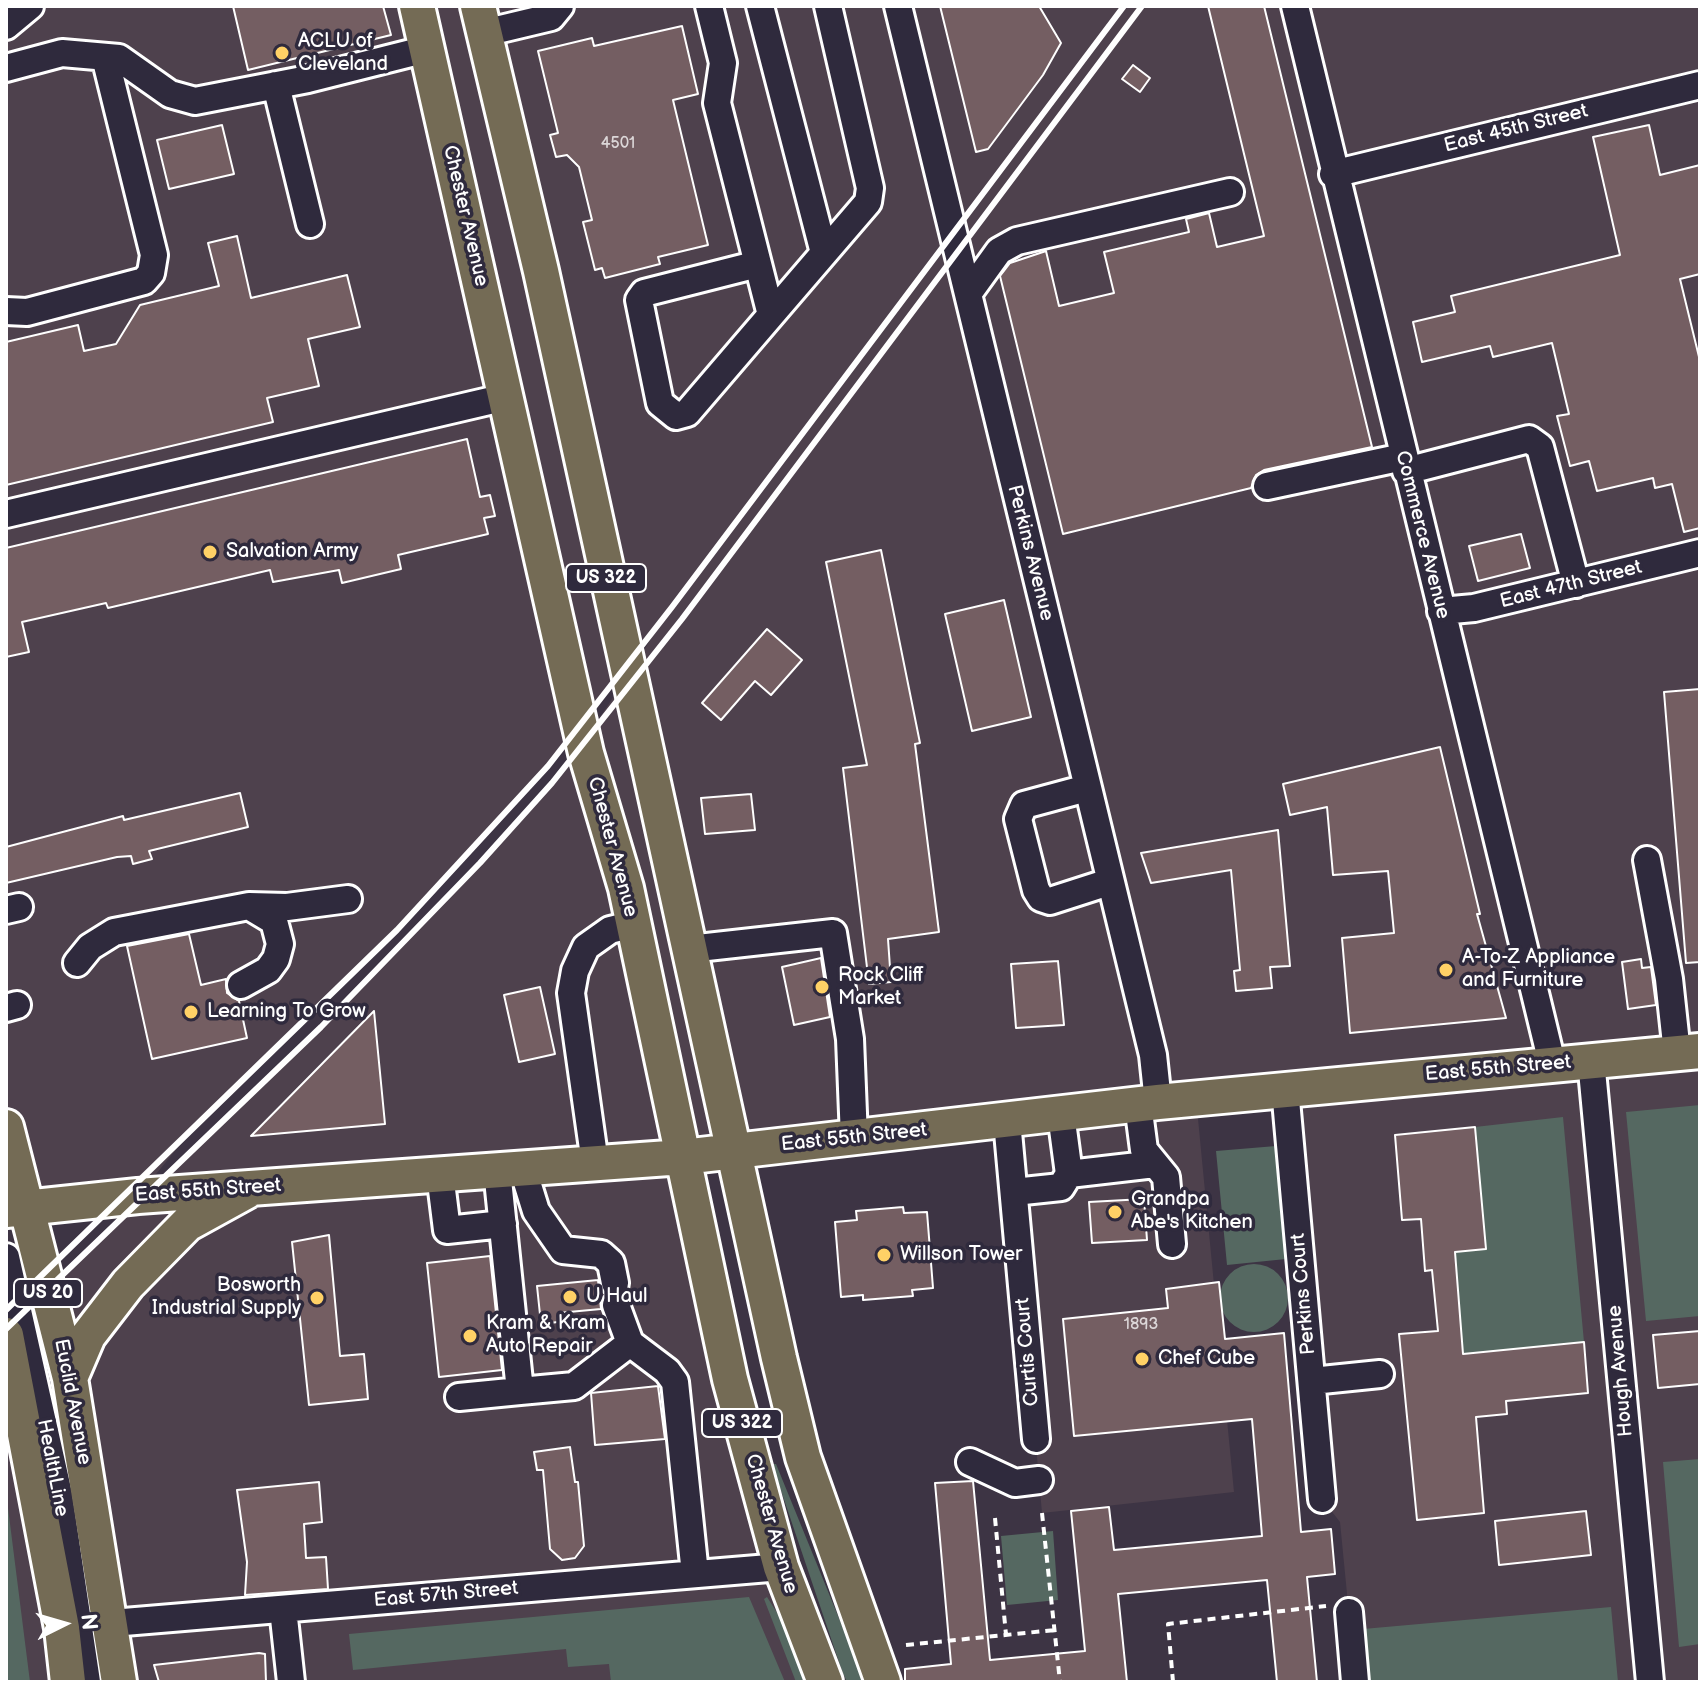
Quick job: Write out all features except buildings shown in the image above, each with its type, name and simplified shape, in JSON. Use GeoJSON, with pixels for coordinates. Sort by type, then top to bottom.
{"type":"FeatureCollection","features":[{"type":"Feature","properties":{"kind":"main road","name":"Chester Avenue"},"geometry":{"type":"LineString","coordinates":[[417,6],[586,753],[634,924],[730,1379],[781,1567],[825,1682]]}},
{"type":"Feature","properties":{"kind":"main road","name":"US 322"},"geometry":{"type":"LineString","coordinates":[[481,19],[541,271],[803,1457],[883,1682]]}},
{"type":"Feature","properties":{"kind":"main road","name":"East 55th Street"},"geometry":{"type":"LineString","coordinates":[[16,1209],[255,1187],[683,1157],[1148,1103],[1688,1052]]}},
{"type":"Feature","properties":{"kind":"main road","name":"Euclid Avenue"},"geometry":{"type":"LineString","coordinates":[[6,1127],[16,1209],[70,1378],[112,1623],[119,1682]]}},
{"type":"Feature","properties":{"kind":"main road"},"geometry":{"type":"LineString","coordinates":[[70,1378],[88,1336],[128,1284],[187,1224],[255,1187]]}},
{"type":"Feature","properties":{"kind":"main road","name":"US 20"},"geometry":{"type":"LineString","coordinates":[[6,1335],[62,1628],[68,1682]]}},
{"type":"Feature","properties":{"kind":"street"},"geometry":{"type":"LineString","coordinates":[[6,26],[30,6]]}},
{"type":"Feature","properties":{"kind":"street"},"geometry":{"type":"LineString","coordinates":[[481,19],[551,17],[560,6]]}},
{"type":"Feature","properties":{"kind":"street"},"geometry":{"type":"LineString","coordinates":[[709,6],[723,63],[717,103],[771,315]]}},
{"type":"Feature","properties":{"kind":"street"},"geometry":{"type":"LineString","coordinates":[[760,6],[824,253]]}},
{"type":"Feature","properties":{"kind":"street"},"geometry":{"type":"LineString","coordinates":[[758,264],[644,293],[639,300],[660,403],[676,416],[687,413],[868,202],[870,188],[828,6]]}},
{"type":"Feature","properties":{"kind":"street","name":"Perkins Avenue"},"geometry":{"type":"LineString","coordinates":[[898,6],[1153,1055],[1144,1150],[1166,1177],[1172,1244]]}},
{"type":"Feature","properties":{"kind":"street","name":"Commerce Avenue"},"geometry":{"type":"LineString","coordinates":[[1295,6],[1333,174],[1552,1063]]}},
{"type":"Feature","properties":{"kind":"street"},"geometry":{"type":"LineString","coordinates":[[6,68],[62,53],[119,58],[170,94],[195,101],[427,49]]}},
{"type":"Feature","properties":{"kind":"street"},"geometry":{"type":"LineString","coordinates":[[6,311],[9,314],[42,308],[144,281],[151,273],[154,255],[105,57]]}},
{"type":"Feature","properties":{"kind":"street"},"geometry":{"type":"LineString","coordinates":[[276,85],[310,224]]}},
{"type":"Feature","properties":{"kind":"street","name":"East 45th Street"},"geometry":{"type":"LineString","coordinates":[[1333,174],[1700,85]]}},
{"type":"Feature","properties":{"kind":"street"},"geometry":{"type":"LineString","coordinates":[[968,294],[999,251],[1017,241],[1230,192]]}},
{"type":"Feature","properties":{"kind":"street"},"geometry":{"type":"LineString","coordinates":[[6,514],[506,397]]}},
{"type":"Feature","properties":{"kind":"street"},"geometry":{"type":"LineString","coordinates":[[1267,486],[1404,464],[1529,439],[1540,447],[1576,584]]}},
{"type":"Feature","properties":{"kind":"street","name":"East 47th Street"},"geometry":{"type":"LineString","coordinates":[[1441,611],[1474,608],[1700,553]]}},
{"type":"Feature","properties":{"kind":"street"},"geometry":{"type":"LineString","coordinates":[[1087,788],[1024,805],[1018,819],[1036,890],[1041,898],[1050,901],[1109,882]]}},
{"type":"Feature","properties":{"kind":"street"},"geometry":{"type":"LineString","coordinates":[[1647,860],[1669,979],[1688,1052]]}},
{"type":"Feature","properties":{"kind":"street"},"geometry":{"type":"LineString","coordinates":[[77,963],[90,947],[114,932],[249,906],[287,907],[348,899]]}},
{"type":"Feature","properties":{"kind":"street"},"geometry":{"type":"LineString","coordinates":[[241,985],[268,970],[276,959],[280,944],[274,921],[249,906]]}},
{"type":"Feature","properties":{"kind":"street"},"geometry":{"type":"LineString","coordinates":[[595,1163],[571,993],[575,971],[586,947],[610,930],[634,924]]}},
{"type":"Feature","properties":{"kind":"street"},"geometry":{"type":"LineString","coordinates":[[689,949],[833,933],[850,1039],[854,1138]]}},
{"type":"Feature","properties":{"kind":"street","name":"Hough Avenue"},"geometry":{"type":"LineString","coordinates":[[1591,1060],[1650,1682]]}},
{"type":"Feature","properties":{"kind":"street","name":"Perkins Court"},"geometry":{"type":"LineString","coordinates":[[1285,1089],[1322,1499]]}},
{"type":"Feature","properties":{"kind":"street"},"geometry":{"type":"LineString","coordinates":[[1014,1192],[1061,1187],[1069,1174],[1061,1114]]}},
{"type":"Feature","properties":{"kind":"street","name":"Curtis Court"},"geometry":{"type":"LineString","coordinates":[[1007,1121],[1036,1439]]}},
{"type":"Feature","properties":{"kind":"street"},"geometry":{"type":"LineString","coordinates":[[1069,1174],[1155,1164]]}},
{"type":"Feature","properties":{"kind":"street"},"geometry":{"type":"LineString","coordinates":[[510,1169],[503,1224],[520,1391]]}},
{"type":"Feature","properties":{"kind":"street"},"geometry":{"type":"LineString","coordinates":[[510,1169],[563,1250],[601,1254],[611,1263],[630,1343],[675,1382],[695,1574]]}},
{"type":"Feature","properties":{"kind":"street"},"geometry":{"type":"LineString","coordinates":[[440,1174],[443,1220],[447,1230],[503,1224]]}},
{"type":"Feature","properties":{"kind":"street","name":"HealthLine"},"geometry":{"type":"LineString","coordinates":[[6,1257],[59,1494],[87,1682]]}},
{"type":"Feature","properties":{"kind":"street"},"geometry":{"type":"LineString","coordinates":[[459,1397],[574,1386],[630,1343]]}},
{"type":"Feature","properties":{"kind":"street"},"geometry":{"type":"LineString","coordinates":[[1312,1381],[1380,1374]]}},
{"type":"Feature","properties":{"kind":"street"},"geometry":{"type":"LineString","coordinates":[[970,1462],[1015,1483],[1039,1480]]}},
{"type":"Feature","properties":{"kind":"street","name":"East 57th Street"},"geometry":{"type":"LineString","coordinates":[[112,1623],[781,1567]]}},
{"type":"Feature","properties":{"kind":"street"},"geometry":{"type":"LineString","coordinates":[[283,1609],[291,1682]]}},
{"type":"Feature","properties":{"kind":"street"},"geometry":{"type":"LineString","coordinates":[[1341,1609],[1355,1682]]}},
{"type":"Feature","properties":{"kind":"path"},"geometry":{"type":"LineString","coordinates":[[1042,1513],[1060,1682]]}},
{"type":"Feature","properties":{"kind":"path"},"geometry":{"type":"LineString","coordinates":[[995,1518],[1006,1635]]}},
{"type":"Feature","properties":{"kind":"path"},"geometry":{"type":"LineString","coordinates":[[1173,1682],[1168,1624],[1341,1609]]}},
{"type":"Feature","properties":{"kind":"path"},"geometry":{"type":"LineString","coordinates":[[906,1645],[1055,1630]]}},
{"type":"Feature","properties":{"kind":"shaded area"},"geometry":{"type":"Polygon","coordinates":[[[6,6],[1700,6],[1700,1682],[1369,1682],[1362,1603],[1348,1604],[1340,1522],[1322,1499],[1285,1090],[1196,1098],[1234,1492],[1042,1513],[1007,1121],[684,1156],[825,1682],[119,1682],[48,1292],[321,1027],[480,863],[584,742],[664,619],[548,766],[470,853],[184,1140],[138,1196],[6,1210],[6,6]]]}},
{"type":"Feature","properties":{"kind":"shaded area"},"geometry":{"type":"Polygon","coordinates":[[[6,1335],[68,1682],[6,1682],[6,1335]]]}},
{"type":"Feature","properties":{"kind":"green space"},"geometry":{"type":"Polygon","coordinates":[[[1700,1105],[1700,1316],[1646,1321],[1626,1112],[1700,1105]]]}},
{"type":"Feature","properties":{"kind":"green space"},"geometry":{"type":"Polygon","coordinates":[[[1563,1117],[1584,1342],[1463,1354],[1455,1252],[1486,1248],[1475,1127],[1563,1117]]]}},
{"type":"Feature","properties":{"kind":"green space"},"geometry":{"type":"Polygon","coordinates":[[[1276,1146],[1286,1259],[1227,1265],[1216,1151],[1276,1146]]]}},
{"type":"Feature","properties":{"kind":"green space"},"geometry":{"type":"Polygon","coordinates":[[[1254,1264],[1278,1274],[1288,1298],[1278,1322],[1254,1332],[1230,1322],[1220,1298],[1230,1274],[1254,1264]]]}},
{"type":"Feature","properties":{"kind":"green space"},"geometry":{"type":"Polygon","coordinates":[[[1700,1459],[1700,1644],[1679,1647],[1663,1462],[1700,1459]]]}},
{"type":"Feature","properties":{"kind":"green space"},"geometry":{"type":"Polygon","coordinates":[[[772,1464],[776,1464],[865,1682],[847,1682],[842,1671],[772,1464]]]}},
{"type":"Feature","properties":{"kind":"green space"},"geometry":{"type":"Polygon","coordinates":[[[6,1492],[30,1682],[6,1682],[6,1492]]]}},
{"type":"Feature","properties":{"kind":"green space"},"geometry":{"type":"Polygon","coordinates":[[[1053,1531],[1058,1600],[1007,1605],[1001,1536],[1053,1531]]]}},
{"type":"Feature","properties":{"kind":"green space"},"geometry":{"type":"Polygon","coordinates":[[[749,1597],[785,1682],[611,1682],[609,1664],[568,1667],[566,1649],[353,1670],[349,1634],[749,1597]]]}},
{"type":"Feature","properties":{"kind":"green space"},"geometry":{"type":"Polygon","coordinates":[[[767,1597],[783,1622],[805,1682],[796,1682],[764,1599],[767,1597]]]}},
{"type":"Feature","properties":{"kind":"green space"},"geometry":{"type":"Polygon","coordinates":[[[1611,1607],[1618,1682],[1368,1682],[1363,1629],[1611,1607]]]}},
{"type":"Feature","properties":{"kind":"railway"},"geometry":{"type":"LineString","coordinates":[[6,1310],[397,930],[548,766],[672,607],[1124,6]]}},
{"type":"Feature","properties":{"kind":"railway"},"geometry":{"type":"LineString","coordinates":[[6,1329],[321,1027],[480,863],[552,783],[682,619],[1142,6]]}},
{"type":"Feature","properties":{"kind":"place","name":"ACLU of Cleveland"},"geometry":{"type":"Point","coordinates":[282,53]}},
{"type":"Feature","properties":{"kind":"place","name":"Salvation Army"},"geometry":{"type":"Point","coordinates":[210,552]}},
{"type":"Feature","properties":{"kind":"place","name":"A-To-Z Appliance and Furniture"},"geometry":{"type":"Point","coordinates":[1446,970]}},
{"type":"Feature","properties":{"kind":"place","name":"Rock Cliff Market"},"geometry":{"type":"Point","coordinates":[822,987]}},
{"type":"Feature","properties":{"kind":"place","name":"Learning To Grow"},"geometry":{"type":"Point","coordinates":[191,1012]}},
{"type":"Feature","properties":{"kind":"place","name":"Grandpa Abe's Kitchen"},"geometry":{"type":"Point","coordinates":[1115,1212]}},
{"type":"Feature","properties":{"kind":"place","name":"Willson Tower"},"geometry":{"type":"Point","coordinates":[884,1255]}},
{"type":"Feature","properties":{"kind":"place","name":"U Haul"},"geometry":{"type":"Point","coordinates":[570,1297]}},
{"type":"Feature","properties":{"kind":"place","name":"Bosworth Industrial Supply"},"geometry":{"type":"Point","coordinates":[317,1298]}},
{"type":"Feature","properties":{"kind":"place","name":"Kram & Kram Auto Repair"},"geometry":{"type":"Point","coordinates":[470,1336]}},
{"type":"Feature","properties":{"kind":"place","name":"Chef Cube"},"geometry":{"type":"Point","coordinates":[1142,1359]}}]}
